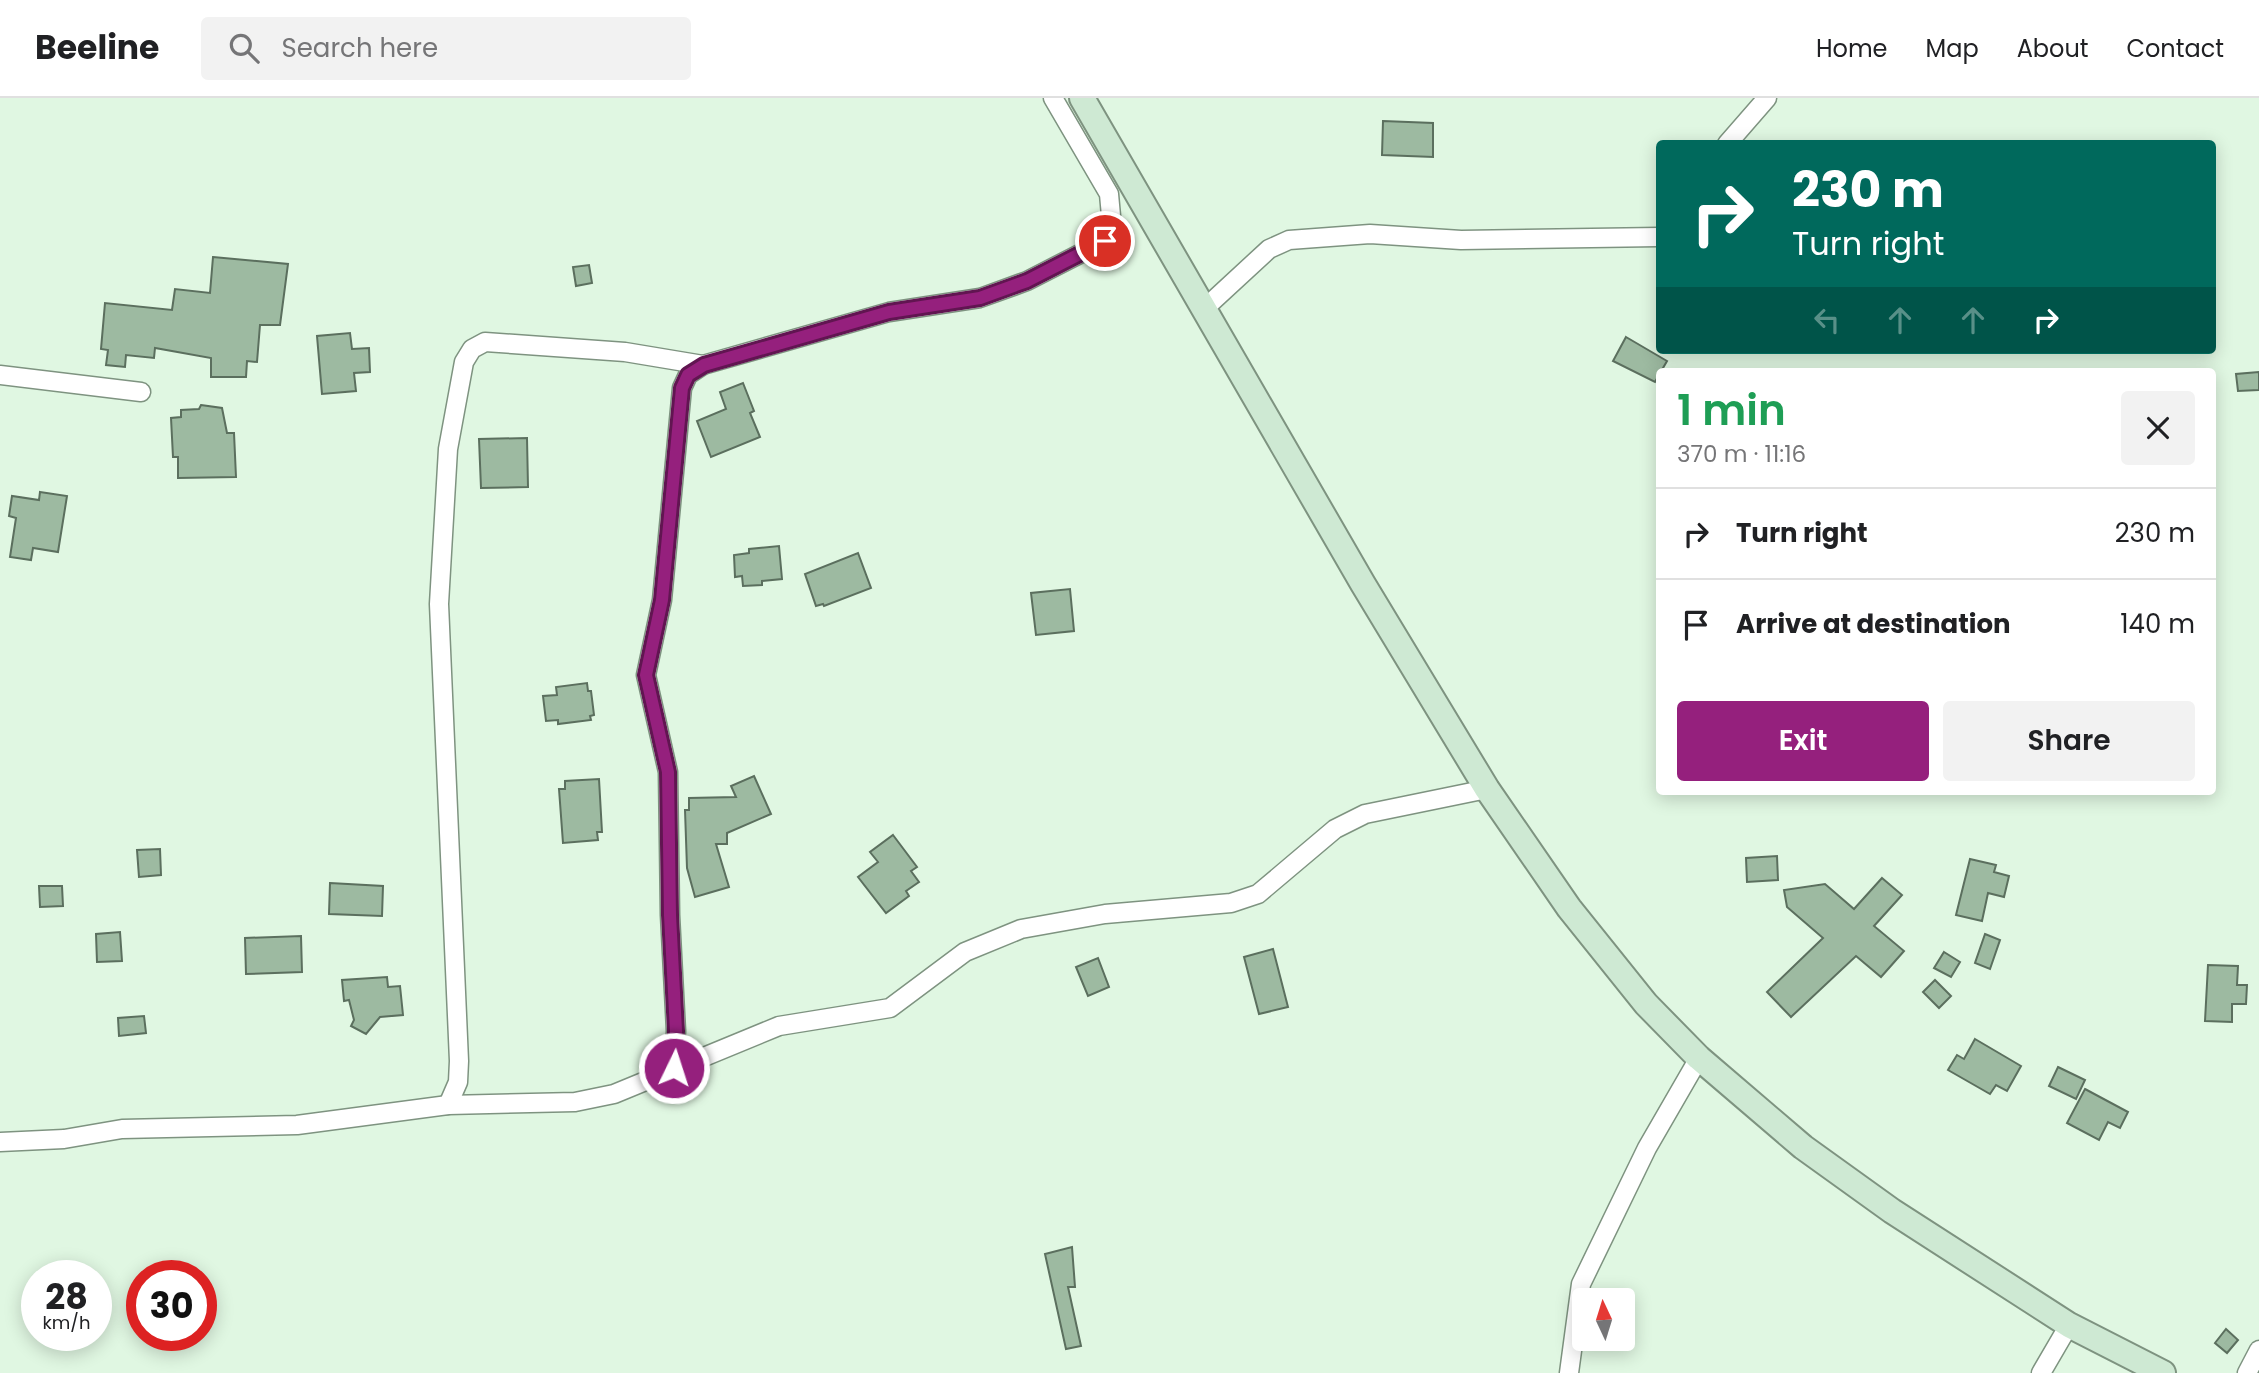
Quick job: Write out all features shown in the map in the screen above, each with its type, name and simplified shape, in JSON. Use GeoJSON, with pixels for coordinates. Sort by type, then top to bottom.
{"type":"FeatureCollection","features":[{"type":"Feature","properties":{"kind":"main road"},"geometry":{"type":"LineString","coordinates":[[1082,98],[1363,584],[1487,789],[1569,908],[1646,1003],[1699,1058],[1803,1146],[1881,1203],[2069,1325],[2163,1373]]}},
{"type":"Feature","properties":{"kind":"street"},"geometry":{"type":"LineString","coordinates":[[674,1068],[676,1031],[670,915],[668,772],[646,675],[662,600],[682,388],[688,375],[704,365],[889,312],[980,298],[1027,281],[1105,241],[1112,227],[1109,194],[1053,98]]}},
{"type":"Feature","properties":{"kind":"street"},"geometry":{"type":"LineString","coordinates":[[1730,140],[1767,98]]}},
{"type":"Feature","properties":{"kind":"street"},"geometry":{"type":"LineString","coordinates":[[1204,309],[1269,249],[1289,240],[1370,234],[1461,240],[1656,237]]}},
{"type":"Feature","properties":{"kind":"street"},"geometry":{"type":"LineString","coordinates":[[448,1105],[458,1082],[459,1061],[439,604],[448,449],[464,362],[472,349],[485,342],[625,352],[704,365]]}},
{"type":"Feature","properties":{"kind":"street"},"geometry":{"type":"LineString","coordinates":[[0,375],[141,391]]}},
{"type":"Feature","properties":{"kind":"street"},"geometry":{"type":"LineString","coordinates":[[0,1142],[64,1139],[122,1129],[297,1125],[448,1105],[575,1102],[614,1094],[779,1026],[890,1008],[965,952],[1021,929],[1105,914],[1231,902],[1258,894],[1335,829],[1365,814],[1487,789]]}},
{"type":"Feature","properties":{"kind":"street"},"geometry":{"type":"LineString","coordinates":[[1569,1373],[1581,1284],[1647,1148],[1699,1058]]}},
{"type":"Feature","properties":{"kind":"street"},"geometry":{"type":"LineString","coordinates":[[2041,1373],[2069,1325]]}},
{"type":"Feature","properties":{"kind":"street"},"geometry":{"type":"LineString","coordinates":[[2247,1373],[2259,1350]]}},
{"type":"Feature","properties":{"kind":"building"},"geometry":{"type":"Polygon","coordinates":[[[1383,121],[1433,123],[1433,157],[1382,155],[1383,121]]]}},
{"type":"Feature","properties":{"kind":"building"},"geometry":{"type":"Polygon","coordinates":[[[213,257],[288,264],[280,325],[260,325],[257,362],[247,361],[246,377],[211,377],[211,358],[155,348],[154,358],[126,355],[125,367],[106,365],[108,350],[101,349],[105,303],[172,310],[175,289],[210,293],[213,257]]]}},
{"type":"Feature","properties":{"kind":"building"},"geometry":{"type":"Polygon","coordinates":[[[589,265],[592,283],[576,286],[573,267],[589,265]]]}},
{"type":"Feature","properties":{"kind":"building"},"geometry":{"type":"Polygon","coordinates":[[[350,333],[352,349],[369,348],[370,372],[354,373],[356,391],[322,394],[317,336],[350,333]]]}},
{"type":"Feature","properties":{"kind":"building"},"geometry":{"type":"Polygon","coordinates":[[[1626,337],[1667,361],[1663,368],[1656,368],[1655,382],[1613,361],[1626,337]]]}},
{"type":"Feature","properties":{"kind":"building"},"geometry":{"type":"Polygon","coordinates":[[[2259,372],[2259,390],[2238,391],[2236,374],[2259,372]]]}},
{"type":"Feature","properties":{"kind":"building"},"geometry":{"type":"Polygon","coordinates":[[[743,383],[754,411],[750,413],[760,437],[711,457],[697,421],[726,409],[720,392],[743,383]]]}},
{"type":"Feature","properties":{"kind":"building"},"geometry":{"type":"Polygon","coordinates":[[[201,405],[222,408],[227,433],[234,433],[236,477],[178,478],[178,457],[173,457],[171,418],[181,417],[181,410],[199,409],[201,405]]]}},
{"type":"Feature","properties":{"kind":"building"},"geometry":{"type":"Polygon","coordinates":[[[527,438],[528,487],[481,488],[479,439],[527,438]]]}},
{"type":"Feature","properties":{"kind":"building"},"geometry":{"type":"Polygon","coordinates":[[[40,492],[67,496],[58,552],[33,548],[31,560],[10,557],[16,518],[9,516],[12,496],[39,500],[40,492]]]}},
{"type":"Feature","properties":{"kind":"building"},"geometry":{"type":"Polygon","coordinates":[[[779,546],[782,579],[762,581],[762,585],[743,586],[742,576],[735,577],[734,555],[749,553],[749,549],[779,546]]]}},
{"type":"Feature","properties":{"kind":"building"},"geometry":{"type":"Polygon","coordinates":[[[858,553],[871,588],[824,606],[816,606],[805,574],[858,553]]]}},
{"type":"Feature","properties":{"kind":"building"},"geometry":{"type":"Polygon","coordinates":[[[1070,589],[1074,631],[1036,635],[1031,593],[1070,589]]]}},
{"type":"Feature","properties":{"kind":"building"},"geometry":{"type":"Polygon","coordinates":[[[587,683],[588,691],[591,691],[594,715],[590,716],[591,720],[558,724],[558,720],[546,721],[543,696],[557,695],[556,687],[587,683]]]}},
{"type":"Feature","properties":{"kind":"building"},"geometry":{"type":"Polygon","coordinates":[[[754,776],[771,814],[727,833],[727,844],[716,844],[729,887],[695,897],[687,868],[685,810],[689,810],[689,798],[736,797],[731,786],[754,776]]]}},
{"type":"Feature","properties":{"kind":"building"},"geometry":{"type":"Polygon","coordinates":[[[599,779],[602,832],[597,832],[598,840],[563,843],[559,789],[565,789],[565,781],[599,779]]]}},
{"type":"Feature","properties":{"kind":"building"},"geometry":{"type":"Polygon","coordinates":[[[893,835],[917,867],[911,871],[919,882],[906,891],[909,896],[886,913],[858,877],[878,862],[870,852],[893,835]]]}},
{"type":"Feature","properties":{"kind":"building"},"geometry":{"type":"Polygon","coordinates":[[[160,849],[161,875],[139,877],[137,850],[160,849]]]}},
{"type":"Feature","properties":{"kind":"building"},"geometry":{"type":"Polygon","coordinates":[[[1777,856],[1778,880],[1747,882],[1746,858],[1777,856]]]}},
{"type":"Feature","properties":{"kind":"building"},"geometry":{"type":"Polygon","coordinates":[[[1970,859],[1996,865],[1994,872],[2009,876],[2004,897],[1988,893],[1982,921],[1956,915],[1970,859]]]}},
{"type":"Feature","properties":{"kind":"building"},"geometry":{"type":"Polygon","coordinates":[[[1882,878],[1902,895],[1874,926],[1904,951],[1881,977],[1856,956],[1791,1017],[1767,992],[1823,938],[1787,907],[1784,890],[1825,884],[1854,909],[1882,878]]]}},
{"type":"Feature","properties":{"kind":"building"},"geometry":{"type":"Polygon","coordinates":[[[330,883],[383,886],[382,916],[329,914],[330,883]]]}},
{"type":"Feature","properties":{"kind":"building"},"geometry":{"type":"Polygon","coordinates":[[[39,886],[62,886],[63,906],[40,907],[39,886]]]}},
{"type":"Feature","properties":{"kind":"building"},"geometry":{"type":"Polygon","coordinates":[[[120,932],[122,961],[97,962],[96,934],[120,932]]]}},
{"type":"Feature","properties":{"kind":"building"},"geometry":{"type":"Polygon","coordinates":[[[1985,934],[2000,940],[1990,969],[1975,963],[1985,934]]]}},
{"type":"Feature","properties":{"kind":"building"},"geometry":{"type":"Polygon","coordinates":[[[301,936],[302,972],[246,974],[245,938],[301,936]]]}},
{"type":"Feature","properties":{"kind":"building"},"geometry":{"type":"Polygon","coordinates":[[[1273,949],[1288,1007],[1259,1014],[1244,957],[1273,949]]]}},
{"type":"Feature","properties":{"kind":"building"},"geometry":{"type":"Polygon","coordinates":[[[1944,952],[1960,962],[1951,977],[1934,968],[1944,952]]]}},
{"type":"Feature","properties":{"kind":"building"},"geometry":{"type":"Polygon","coordinates":[[[1098,958],[1109,987],[1088,996],[1076,967],[1098,958]]]}},
{"type":"Feature","properties":{"kind":"building"},"geometry":{"type":"Polygon","coordinates":[[[2208,965],[2238,966],[2237,985],[2247,985],[2246,1004],[2232,1004],[2232,1022],[2205,1021],[2208,965]]]}},
{"type":"Feature","properties":{"kind":"building"},"geometry":{"type":"Polygon","coordinates":[[[387,977],[388,987],[400,986],[403,1015],[380,1017],[366,1034],[351,1026],[354,1020],[349,1000],[344,1001],[342,980],[387,977]]]}},
{"type":"Feature","properties":{"kind":"building"},"geometry":{"type":"Polygon","coordinates":[[[1935,980],[1951,996],[1939,1008],[1923,992],[1935,980]]]}},
{"type":"Feature","properties":{"kind":"building"},"geometry":{"type":"Polygon","coordinates":[[[144,1016],[146,1033],[119,1036],[118,1018],[144,1016]]]}},
{"type":"Feature","properties":{"kind":"building"},"geometry":{"type":"Polygon","coordinates":[[[1975,1039],[2021,1066],[2007,1091],[1996,1085],[1990,1094],[1948,1070],[1957,1055],[1964,1059],[1975,1039]]]}},
{"type":"Feature","properties":{"kind":"building"},"geometry":{"type":"Polygon","coordinates":[[[2058,1067],[2085,1080],[2076,1099],[2049,1086],[2058,1067]]]}},
{"type":"Feature","properties":{"kind":"building"},"geometry":{"type":"Polygon","coordinates":[[[2085,1089],[2128,1112],[2120,1128],[2108,1122],[2099,1140],[2067,1123],[2085,1089]]]}},
{"type":"Feature","properties":{"kind":"building"},"geometry":{"type":"Polygon","coordinates":[[[1072,1247],[1075,1287],[1068,1287],[1081,1346],[1066,1349],[1045,1254],[1072,1247]]]}},
{"type":"Feature","properties":{"kind":"building"},"geometry":{"type":"Polygon","coordinates":[[[2226,1329],[2238,1340],[2227,1353],[2215,1343],[2226,1329]]]}},
{"type":"Feature","properties":{"kind":"route"},"geometry":{"type":"LineString","coordinates":[[674,1068],[676,1031],[670,915],[668,772],[646,675],[662,600],[682,388],[688,375],[704,365],[889,312],[980,298],[1027,281],[1105,241]]}}]}
